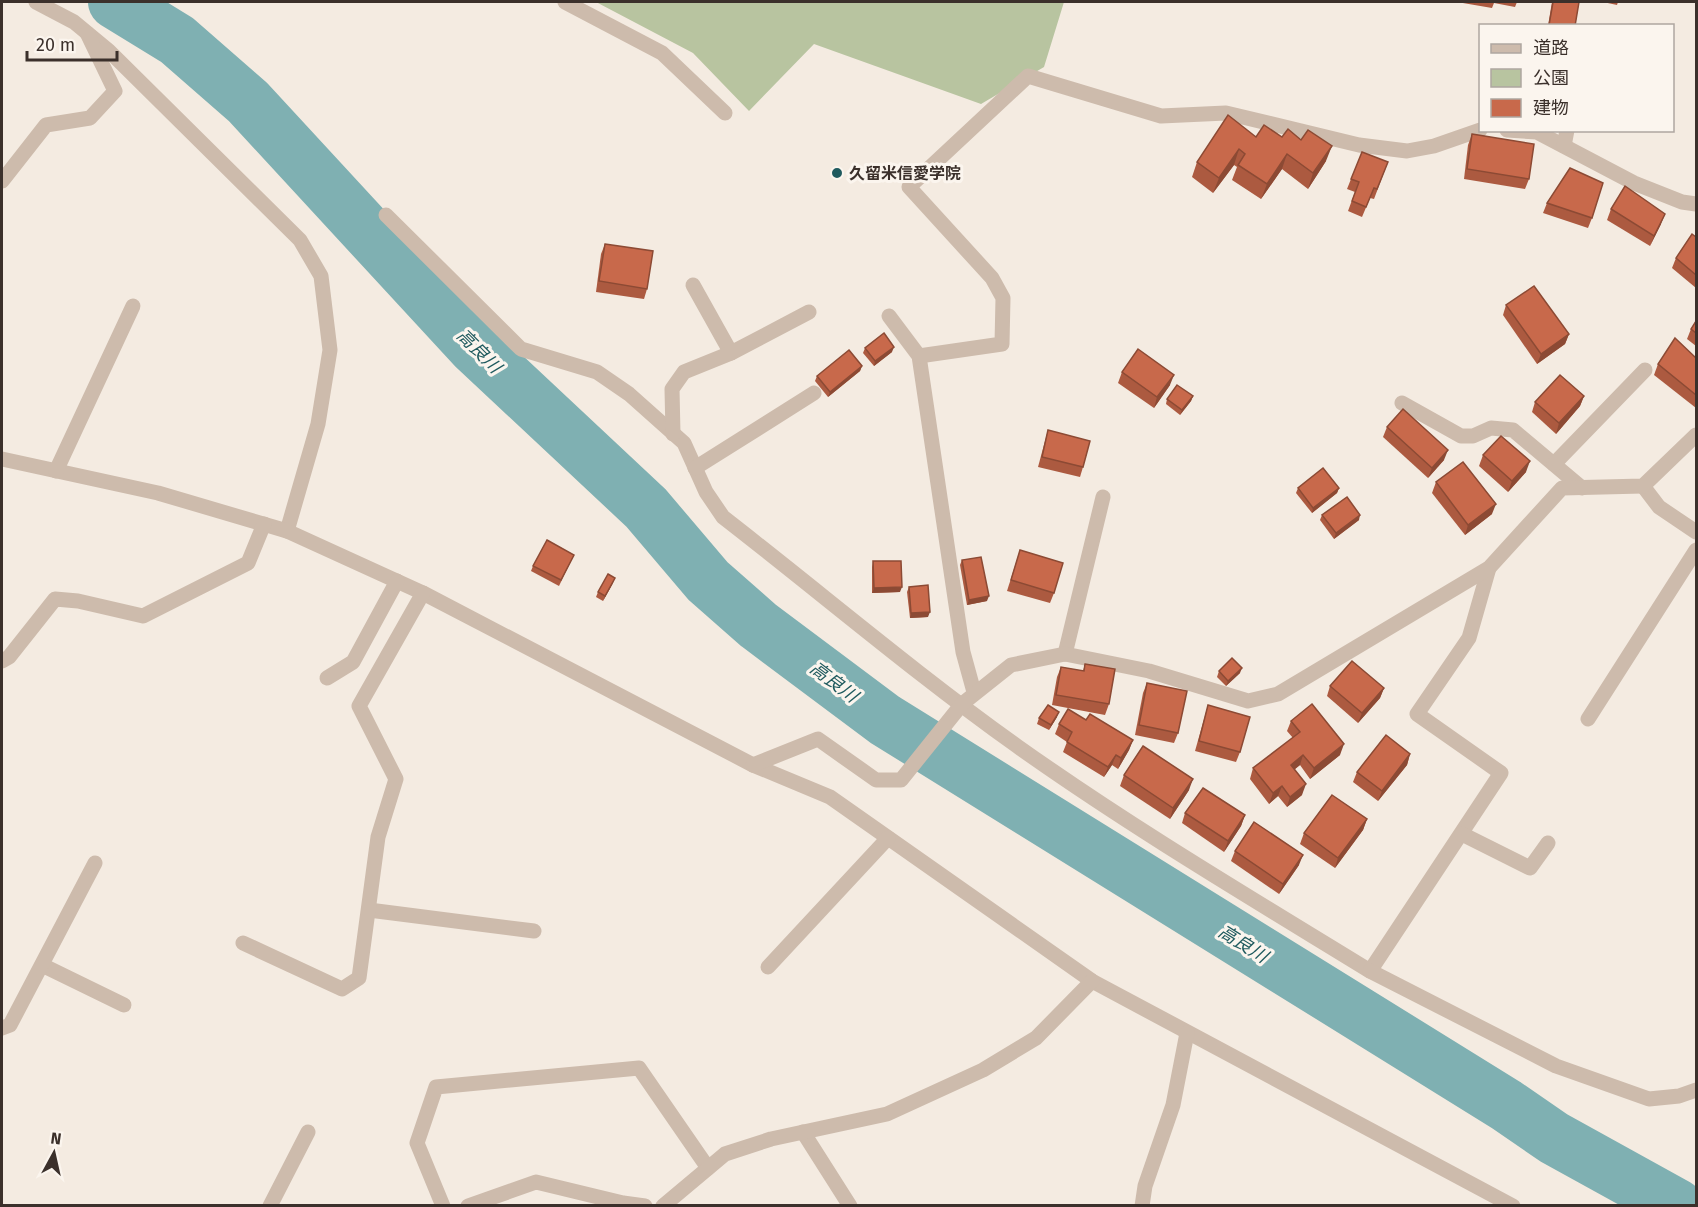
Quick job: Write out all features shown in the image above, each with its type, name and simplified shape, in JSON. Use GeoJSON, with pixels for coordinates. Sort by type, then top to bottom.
{"type":"FeatureCollection","features":[{"type":"Feature","properties":{"kind":"street"},"geometry":{"type":"LineString","coordinates":[[36,2],[74,22],[109,51],[300,240],[321,276],[330,350],[318,424],[287,531]]}},
{"type":"Feature","properties":{"kind":"street"},"geometry":{"type":"LineString","coordinates":[[565,2],[662,52],[725,113]]}},
{"type":"Feature","properties":{"kind":"street"},"geometry":{"type":"LineString","coordinates":[[2,181],[46,125],[90,118],[115,91],[87,33]]}},
{"type":"Feature","properties":{"kind":"street"},"geometry":{"type":"LineString","coordinates":[[919,356],[1002,344],[1003,298],[992,278],[909,187],[1028,76],[1161,116],[1226,113],[1378,147],[1407,151],[1434,146],[1479,130]]}},
{"type":"Feature","properties":{"kind":"street"},"geometry":{"type":"LineString","coordinates":[[1537,132],[1634,183],[1682,202],[1696,204]]}},
{"type":"Feature","properties":{"kind":"street"},"geometry":{"type":"LineString","coordinates":[[1564,146],[1567,132]]}},
{"type":"Feature","properties":{"kind":"street"},"geometry":{"type":"LineString","coordinates":[[386,215],[521,349],[597,372],[629,394],[684,443],[706,492],[723,517],[958,710],[1017,746],[1193,863],[1370,971],[1556,1066],[1649,1099],[1679,1096],[1696,1090]]}},
{"type":"Feature","properties":{"kind":"street"},"geometry":{"type":"LineString","coordinates":[[693,285],[731,353]]}},
{"type":"Feature","properties":{"kind":"street"},"geometry":{"type":"LineString","coordinates":[[56,471],[133,306]]}},
{"type":"Feature","properties":{"kind":"street"},"geometry":{"type":"LineString","coordinates":[[673,434],[672,389],[684,372],[731,353],[809,312]]}},
{"type":"Feature","properties":{"kind":"street"},"geometry":{"type":"LineString","coordinates":[[889,316],[919,356],[963,652],[974,692]]}},
{"type":"Feature","properties":{"kind":"street"},"geometry":{"type":"LineString","coordinates":[[1554,464],[1645,370]]}},
{"type":"Feature","properties":{"kind":"street"},"geometry":{"type":"LineString","coordinates":[[695,468],[814,393]]}},
{"type":"Feature","properties":{"kind":"street"},"geometry":{"type":"LineString","coordinates":[[1402,404],[1461,436],[1473,436],[1491,428],[1513,430],[1582,488]]}},
{"type":"Feature","properties":{"kind":"street"},"geometry":{"type":"LineString","coordinates":[[753,765],[818,739],[876,780],[901,780],[974,692],[1011,665],[1065,654],[1149,671],[1248,701],[1278,694],[1489,568],[1562,488],[1642,486],[1696,435]]}},
{"type":"Feature","properties":{"kind":"street"},"geometry":{"type":"LineString","coordinates":[[2,459],[158,492],[287,531],[423,593],[753,765],[830,797],[1092,981],[1514,1206]]}},
{"type":"Feature","properties":{"kind":"street"},"geometry":{"type":"LineString","coordinates":[[1642,486],[1659,507],[1696,532]]}},
{"type":"Feature","properties":{"kind":"street"},"geometry":{"type":"LineString","coordinates":[[1065,654],[1103,497]]}},
{"type":"Feature","properties":{"kind":"street"},"geometry":{"type":"LineString","coordinates":[[2,661],[9,657],[55,599],[78,601],[143,616],[248,562],[264,524]]}},
{"type":"Feature","properties":{"kind":"street"},"geometry":{"type":"LineString","coordinates":[[1588,719],[1696,550]]}},
{"type":"Feature","properties":{"kind":"street"},"geometry":{"type":"LineString","coordinates":[[1370,971],[1501,773],[1417,714],[1469,638],[1489,568]]}},
{"type":"Feature","properties":{"kind":"street"},"geometry":{"type":"LineString","coordinates":[[327,678],[353,662],[397,581]]}},
{"type":"Feature","properties":{"kind":"street"},"geometry":{"type":"LineString","coordinates":[[243,943],[342,989],[360,978],[378,837],[396,779],[359,706],[423,593]]}},
{"type":"Feature","properties":{"kind":"street"},"geometry":{"type":"LineString","coordinates":[[1462,834],[1530,868],[1548,843]]}},
{"type":"Feature","properties":{"kind":"street"},"geometry":{"type":"LineString","coordinates":[[768,967],[888,838]]}},
{"type":"Feature","properties":{"kind":"street"},"geometry":{"type":"LineString","coordinates":[[2,1028],[10,1025],[95,863]]}},
{"type":"Feature","properties":{"kind":"street"},"geometry":{"type":"LineString","coordinates":[[369,910],[534,931]]}},
{"type":"Feature","properties":{"kind":"street"},"geometry":{"type":"LineString","coordinates":[[42,965],[124,1005]]}},
{"type":"Feature","properties":{"kind":"street"},"geometry":{"type":"LineString","coordinates":[[663,1206],[677,1199],[725,1154],[803,1132],[887,1114],[983,1071],[1036,1038],[1092,981]]}},
{"type":"Feature","properties":{"kind":"street"},"geometry":{"type":"LineString","coordinates":[[1142,1206],[1145,1186],[1173,1105],[1187,1033]]}},
{"type":"Feature","properties":{"kind":"street"},"geometry":{"type":"LineString","coordinates":[[443,1206],[417,1143],[436,1087],[639,1068],[708,1168]]}},
{"type":"Feature","properties":{"kind":"street"},"geometry":{"type":"LineString","coordinates":[[270,1206],[308,1132]]}},
{"type":"Feature","properties":{"kind":"street"},"geometry":{"type":"LineString","coordinates":[[803,1132],[850,1206]]}},
{"type":"Feature","properties":{"kind":"street"},"geometry":{"type":"LineString","coordinates":[[468,1206],[536,1182],[623,1203],[645,1206]]}},
{"type":"Feature","properties":{"kind":"green space"},"geometry":{"type":"Polygon","coordinates":[[[596,2],[1064,2],[1044,67],[981,104],[814,44],[749,111],[693,53],[596,2]]]}},
{"type":"Feature","properties":{"kind":"building"},"geometry":{"type":"Polygon","coordinates":[[[1553,2],[1579,2],[1575,24],[1549,24],[1553,2]]]}},
{"type":"Feature","properties":{"kind":"building"},"geometry":{"type":"Polygon","coordinates":[[[1228,115],[1256,137],[1264,125],[1282,137],[1288,129],[1301,140],[1308,130],[1332,146],[1313,173],[1287,154],[1267,184],[1238,165],[1245,154],[1239,149],[1219,178],[1197,162],[1228,115]]]}},
{"type":"Feature","properties":{"kind":"building"},"geometry":{"type":"Polygon","coordinates":[[[1472,134],[1534,144],[1529,179],[1467,169],[1472,134]]]}},
{"type":"Feature","properties":{"kind":"building"},"geometry":{"type":"Polygon","coordinates":[[[1362,152],[1388,162],[1377,189],[1374,188],[1366,207],[1352,201],[1359,182],[1351,179],[1362,152]]]}},
{"type":"Feature","properties":{"kind":"building"},"geometry":{"type":"Polygon","coordinates":[[[1570,168],[1603,183],[1592,218],[1547,203],[1570,168]]]}},
{"type":"Feature","properties":{"kind":"building"},"geometry":{"type":"Polygon","coordinates":[[[1625,186],[1665,214],[1654,236],[1611,209],[1625,186]]]}},
{"type":"Feature","properties":{"kind":"building"},"geometry":{"type":"Polygon","coordinates":[[[1692,234],[1696,237],[1696,275],[1676,258],[1692,234]]]}},
{"type":"Feature","properties":{"kind":"building"},"geometry":{"type":"Polygon","coordinates":[[[605,244],[653,251],[647,289],[599,281],[605,244]]]}},
{"type":"Feature","properties":{"kind":"building"},"geometry":{"type":"Polygon","coordinates":[[[1534,286],[1569,334],[1541,354],[1506,305],[1534,286]]]}},
{"type":"Feature","properties":{"kind":"building"},"geometry":{"type":"Polygon","coordinates":[[[1696,321],[1696,333],[1691,329],[1696,321]]]}},
{"type":"Feature","properties":{"kind":"building"},"geometry":{"type":"Polygon","coordinates":[[[884,333],[894,347],[875,361],[865,348],[884,333]]]}},
{"type":"Feature","properties":{"kind":"building"},"geometry":{"type":"Polygon","coordinates":[[[1675,338],[1696,358],[1696,395],[1658,364],[1675,338]]]}},
{"type":"Feature","properties":{"kind":"building"},"geometry":{"type":"Polygon","coordinates":[[[1138,349],[1174,375],[1157,397],[1122,372],[1138,349]]]}},
{"type":"Feature","properties":{"kind":"building"},"geometry":{"type":"Polygon","coordinates":[[[849,350],[862,366],[830,392],[817,376],[849,350]]]}},
{"type":"Feature","properties":{"kind":"building"},"geometry":{"type":"Polygon","coordinates":[[[1560,375],[1584,396],[1559,423],[1535,402],[1560,375]]]}},
{"type":"Feature","properties":{"kind":"building"},"geometry":{"type":"Polygon","coordinates":[[[1177,385],[1193,396],[1182,410],[1167,399],[1177,385]]]}},
{"type":"Feature","properties":{"kind":"building"},"geometry":{"type":"Polygon","coordinates":[[[1403,409],[1448,450],[1432,468],[1387,427],[1403,409]]]}},
{"type":"Feature","properties":{"kind":"building"},"geometry":{"type":"Polygon","coordinates":[[[1048,430],[1090,441],[1083,467],[1042,457],[1048,430]]]}},
{"type":"Feature","properties":{"kind":"building"},"geometry":{"type":"Polygon","coordinates":[[[1501,436],[1530,461],[1512,481],[1483,455],[1501,436]]]}},
{"type":"Feature","properties":{"kind":"building"},"geometry":{"type":"Polygon","coordinates":[[[1463,462],[1496,504],[1468,525],[1436,482],[1463,462]]]}},
{"type":"Feature","properties":{"kind":"building"},"geometry":{"type":"Polygon","coordinates":[[[1323,468],[1339,488],[1313,508],[1298,488],[1323,468]]]}},
{"type":"Feature","properties":{"kind":"building"},"geometry":{"type":"Polygon","coordinates":[[[1347,497],[1360,515],[1336,533],[1322,515],[1347,497]]]}},
{"type":"Feature","properties":{"kind":"building"},"geometry":{"type":"Polygon","coordinates":[[[547,540],[574,555],[561,580],[533,566],[547,540]]]}},
{"type":"Feature","properties":{"kind":"building"},"geometry":{"type":"Polygon","coordinates":[[[1020,550],[1063,563],[1054,593],[1011,580],[1020,550]]]}},
{"type":"Feature","properties":{"kind":"building"},"geometry":{"type":"Polygon","coordinates":[[[981,557],[989,596],[969,600],[962,560],[981,557]]]}},
{"type":"Feature","properties":{"kind":"building"},"geometry":{"type":"Polygon","coordinates":[[[873,561],[901,561],[902,587],[874,588],[873,561]]]}},
{"type":"Feature","properties":{"kind":"building"},"geometry":{"type":"Polygon","coordinates":[[[608,574],[615,578],[605,596],[598,592],[608,574]]]}},
{"type":"Feature","properties":{"kind":"building"},"geometry":{"type":"Polygon","coordinates":[[[928,585],[930,612],[911,613],[909,587],[928,585]]]}},
{"type":"Feature","properties":{"kind":"building"},"geometry":{"type":"Polygon","coordinates":[[[1232,658],[1242,668],[1228,681],[1219,671],[1232,658]]]}},
{"type":"Feature","properties":{"kind":"building"},"geometry":{"type":"Polygon","coordinates":[[[1352,661],[1384,688],[1362,713],[1330,686],[1352,661]]]}},
{"type":"Feature","properties":{"kind":"building"},"geometry":{"type":"Polygon","coordinates":[[[1085,664],[1115,669],[1109,704],[1056,695],[1061,667],[1084,671],[1085,664]]]}},
{"type":"Feature","properties":{"kind":"building"},"geometry":{"type":"Polygon","coordinates":[[[1147,683],[1187,691],[1178,733],[1139,725],[1147,683]]]}},
{"type":"Feature","properties":{"kind":"building"},"geometry":{"type":"Polygon","coordinates":[[[1312,704],[1344,744],[1314,768],[1303,755],[1291,765],[1306,784],[1290,797],[1282,786],[1273,793],[1253,768],[1300,732],[1291,721],[1312,704]]]}},
{"type":"Feature","properties":{"kind":"building"},"geometry":{"type":"Polygon","coordinates":[[[1048,705],[1059,712],[1051,725],[1039,718],[1048,705]]]}},
{"type":"Feature","properties":{"kind":"building"},"geometry":{"type":"Polygon","coordinates":[[[1208,705],[1250,717],[1240,752],[1199,741],[1208,705]]]}},
{"type":"Feature","properties":{"kind":"building"},"geometry":{"type":"Polygon","coordinates":[[[1068,709],[1086,720],[1090,714],[1133,740],[1121,758],[1116,755],[1108,767],[1067,742],[1072,732],[1059,724],[1068,709]]]}},
{"type":"Feature","properties":{"kind":"building"},"geometry":{"type":"Polygon","coordinates":[[[1386,735],[1410,754],[1382,791],[1357,772],[1386,735]]]}},
{"type":"Feature","properties":{"kind":"building"},"geometry":{"type":"Polygon","coordinates":[[[1143,746],[1193,779],[1173,808],[1124,775],[1143,746]]]}},
{"type":"Feature","properties":{"kind":"building"},"geometry":{"type":"Polygon","coordinates":[[[1203,788],[1245,815],[1228,841],[1185,813],[1203,788]]]}},
{"type":"Feature","properties":{"kind":"building"},"geometry":{"type":"Polygon","coordinates":[[[1332,795],[1367,819],[1338,858],[1304,833],[1332,795]]]}},
{"type":"Feature","properties":{"kind":"building"},"geometry":{"type":"Polygon","coordinates":[[[1254,822],[1303,855],[1283,884],[1235,851],[1254,822]]]}},
{"type":"Feature","properties":{"kind":"waterway","name":"高良川"},"geometry":{"type":"LineString","coordinates":[[115,2],[177,40],[248,102],[474,347],[646,508],[708,581],[758,625],[885,720],[1506,1105],[1554,1138],[1677,1206]]}},
{"type":"Feature","properties":{"kind":"place","name":"久留米信愛学院"},"geometry":{"type":"Point","coordinates":[837,173]}}]}
